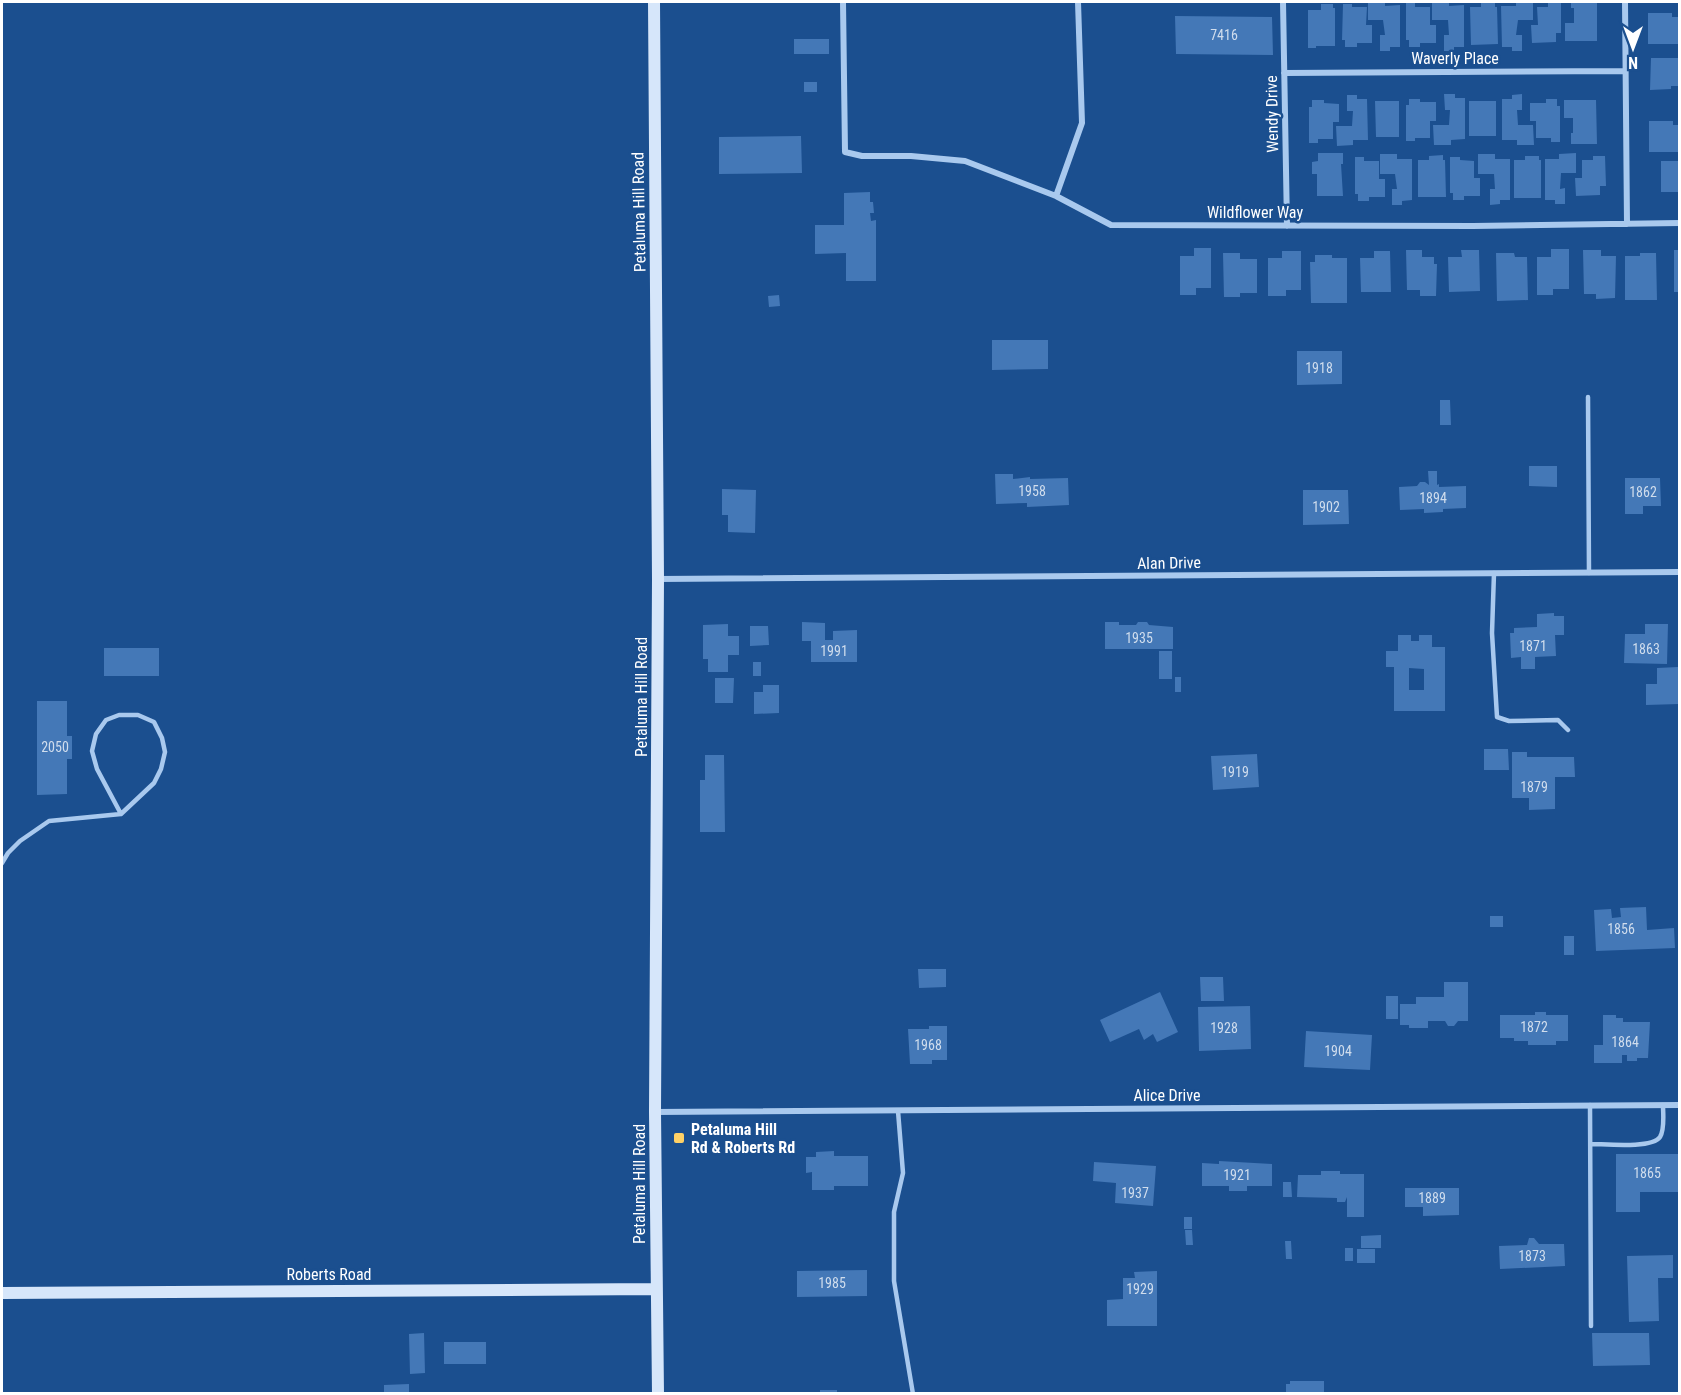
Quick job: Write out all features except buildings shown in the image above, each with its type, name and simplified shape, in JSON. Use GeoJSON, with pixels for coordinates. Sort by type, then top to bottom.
{"type":"FeatureCollection","features":[{"type":"Feature","properties":{"kind":"main road","name":"Petaluma Hill Road"},"geometry":{"type":"LineString","coordinates":[[654,2],[658,579],[656,1112],[658,1394]]}},
{"type":"Feature","properties":{"kind":"main road","name":"Roberts Road"},"geometry":{"type":"LineString","coordinates":[[2,1293],[656,1289]]}},
{"type":"Feature","properties":{"kind":"street","name":"Wildflower Way"},"geometry":{"type":"LineString","coordinates":[[843,2],[845,152],[862,156],[911,156],[965,161],[1056,196],[1111,225],[1680,223]]}},
{"type":"Feature","properties":{"kind":"street"},"geometry":{"type":"LineString","coordinates":[[1056,196],[1082,123],[1078,2]]}},
{"type":"Feature","properties":{"kind":"street","name":"Wendy Drive"},"geometry":{"type":"LineString","coordinates":[[1283,2],[1287,226]]}},
{"type":"Feature","properties":{"kind":"street"},"geometry":{"type":"LineString","coordinates":[[1625,2],[1627,224]]}},
{"type":"Feature","properties":{"kind":"street","name":"Waverly Place"},"geometry":{"type":"LineString","coordinates":[[1284,73],[1625,71]]}},
{"type":"Feature","properties":{"kind":"street","name":"Alan Drive"},"geometry":{"type":"LineString","coordinates":[[658,579],[1680,572]]}},
{"type":"Feature","properties":{"kind":"street","name":"Alice Drive"},"geometry":{"type":"LineString","coordinates":[[656,1112],[1680,1105]]}},
{"type":"Feature","properties":{"kind":"lane"},"geometry":{"type":"LineString","coordinates":[[1588,397],[1589,573]]}},
{"type":"Feature","properties":{"kind":"lane"},"geometry":{"type":"LineString","coordinates":[[1494,573],[1492,633],[1497,717],[1509,721],[1558,720],[1568,730]]}},
{"type":"Feature","properties":{"kind":"lane"},"geometry":{"type":"LineString","coordinates":[[2,863],[20,841],[49,822],[121,814],[154,783],[161,769],[165,752],[162,738],[154,722],[138,715],[119,715],[106,720],[96,734],[92,751],[97,769],[121,814]]}},
{"type":"Feature","properties":{"kind":"lane"},"geometry":{"type":"LineString","coordinates":[[1590,1105],[1591,1326]]}},
{"type":"Feature","properties":{"kind":"lane"},"geometry":{"type":"LineString","coordinates":[[1591,1144],[1643,1144],[1655,1141],[1660,1137],[1663,1105]]}},
{"type":"Feature","properties":{"kind":"lane"},"geometry":{"type":"LineString","coordinates":[[898,1110],[903,1173],[894,1212],[894,1281],[912,1394]]}},
{"type":"Feature","properties":{"kind":"place","name":"Petaluma Hill Rd & Roberts Rd"},"geometry":{"type":"Point","coordinates":[679,1138]}}]}
